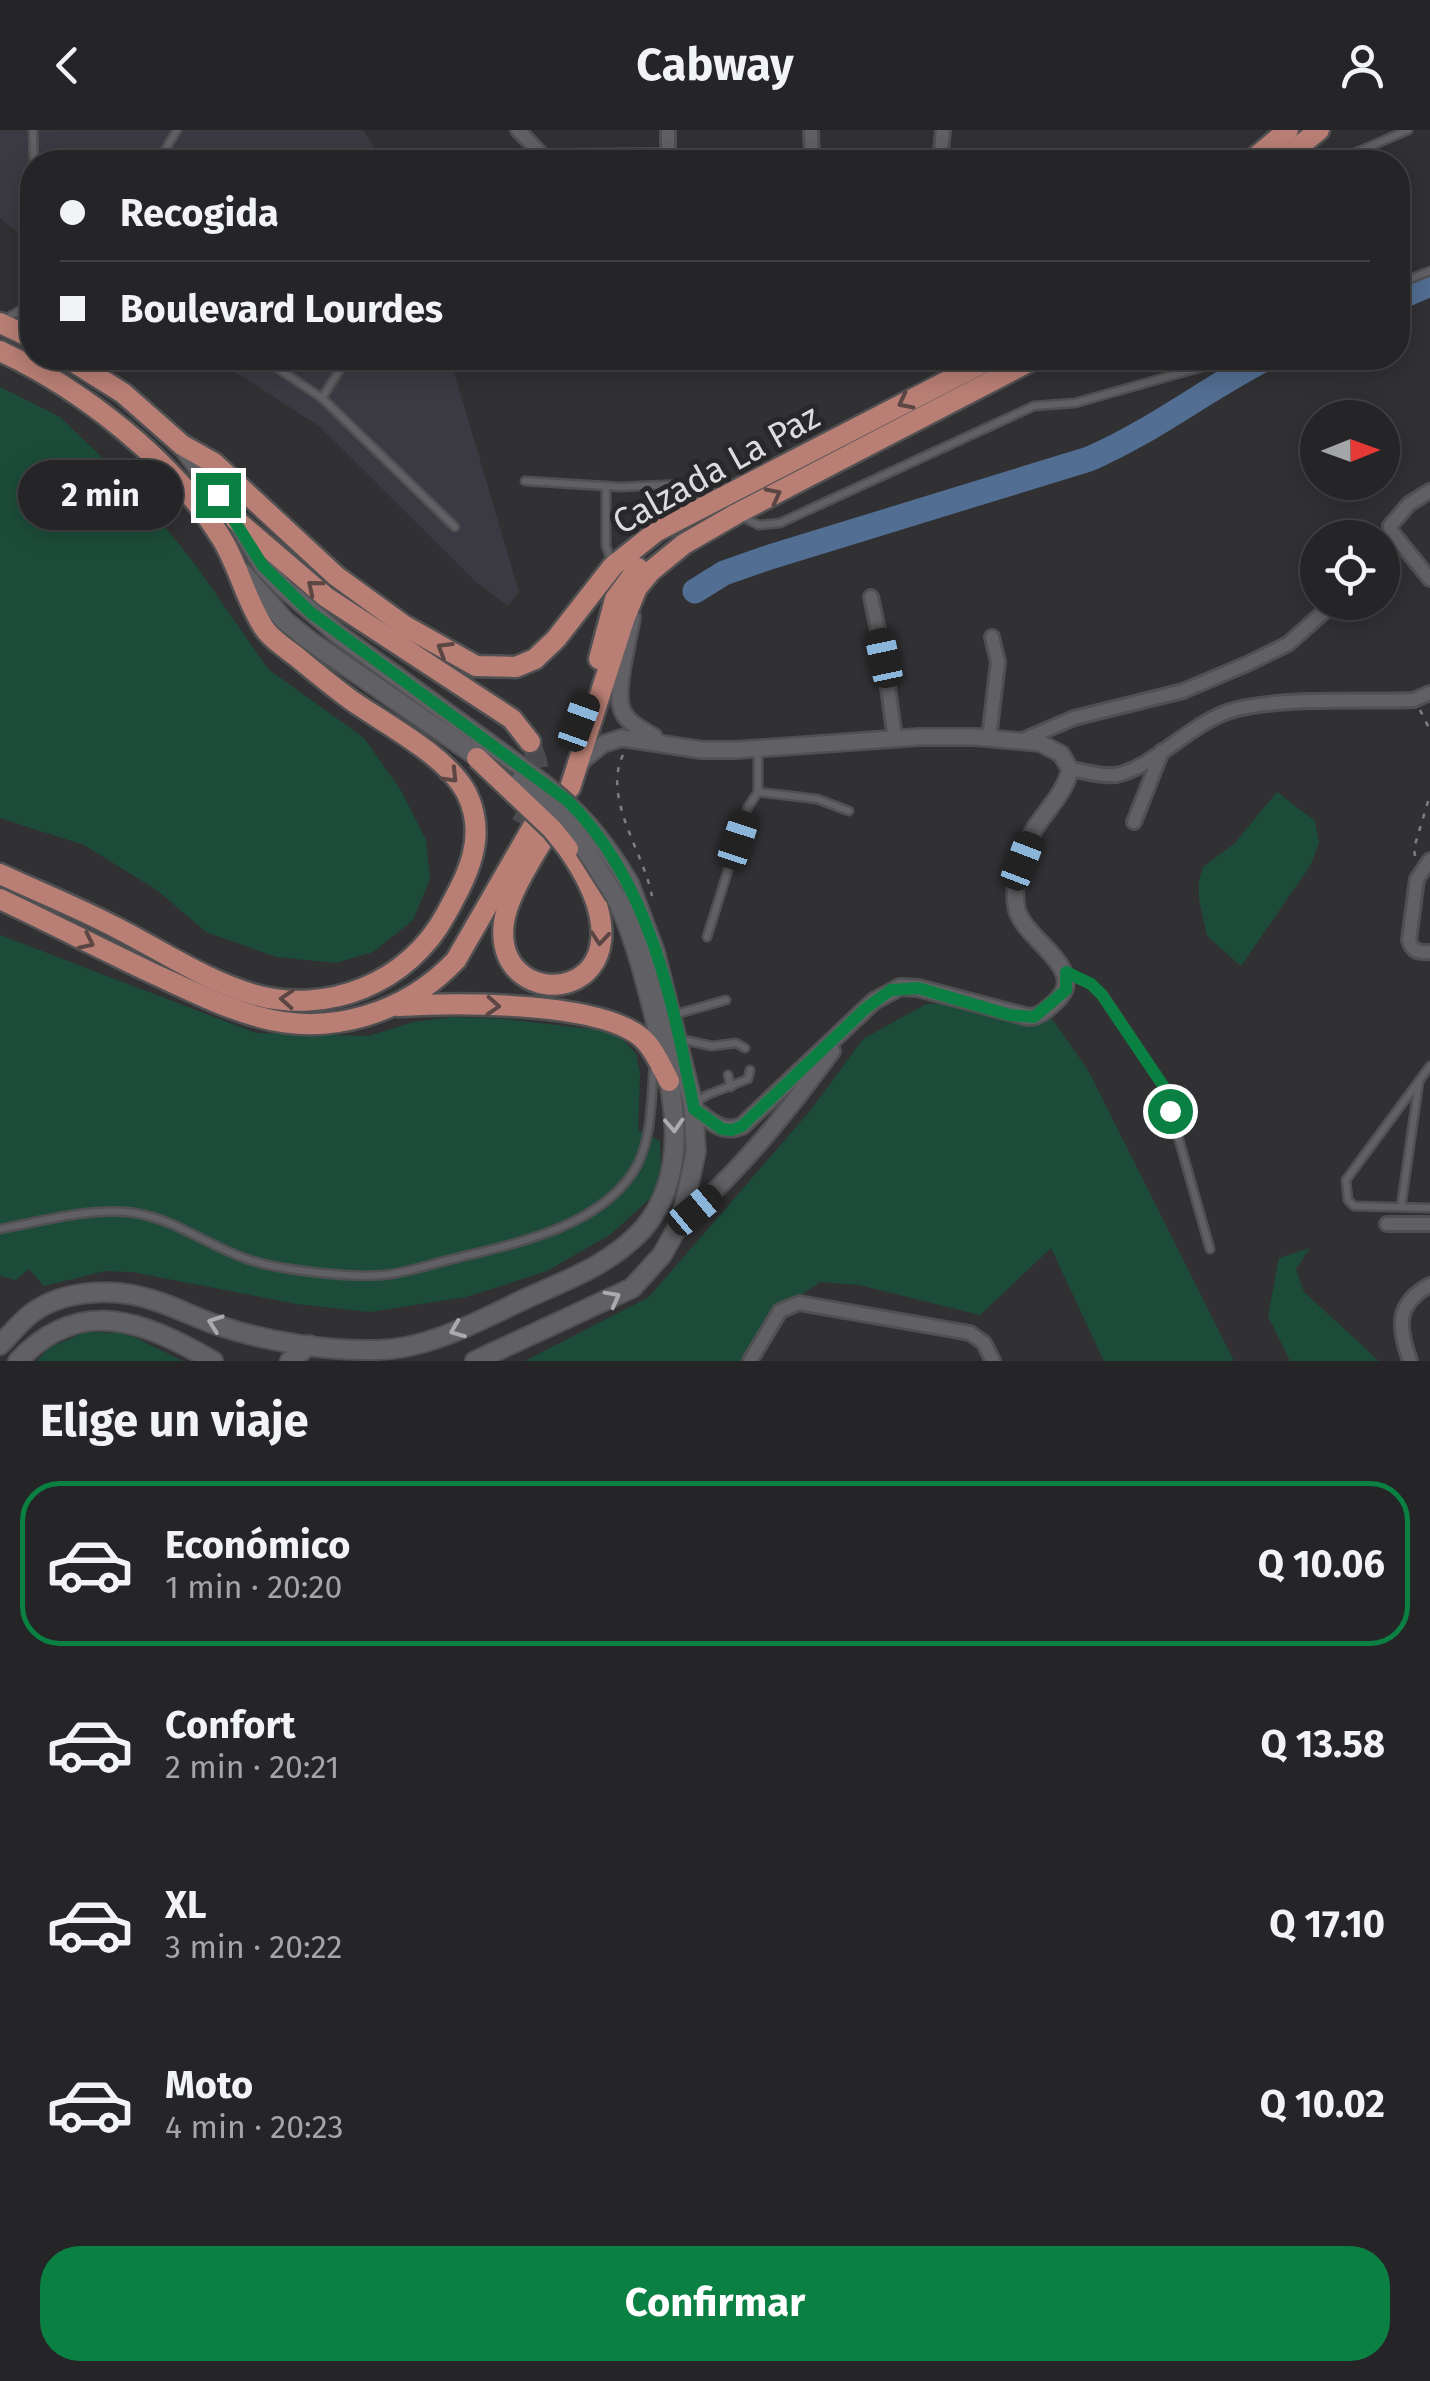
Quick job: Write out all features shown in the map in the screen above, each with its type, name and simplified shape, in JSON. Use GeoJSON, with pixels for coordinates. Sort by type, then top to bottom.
{"type":"FeatureCollection","features":[{"type":"Feature","properties":{"kind":"main road"},"geometry":{"type":"LineString","coordinates":[[1264,150],[1288,130]]}},
{"type":"Feature","properties":{"kind":"main road"},"geometry":{"type":"LineString","coordinates":[[1295,150],[1319,130]]}},
{"type":"Feature","properties":{"kind":"main road"},"geometry":{"type":"LineString","coordinates":[[0,899],[198,994],[262,1018],[312,1023],[344,1021],[396,1006],[456,960],[535,826],[504,928],[514,966],[527,978],[544,984],[563,984],[581,977],[596,959],[602,942],[594,896],[568,848],[484,751],[310,641],[264,599],[186,488],[74,394],[38,370]]}},
{"type":"Feature","properties":{"kind":"main road","name":"Calzada La Paz"},"geometry":{"type":"LineString","coordinates":[[87,370],[123,393],[182,445],[214,463],[336,576],[404,626],[476,666],[500,668],[536,659],[556,640],[607,572],[645,539],[969,370]]}},
{"type":"Feature","properties":{"kind":"main road","name":"Calzada La Paz"},"geometry":{"type":"LineString","coordinates":[[673,552],[637,588],[578,763],[564,783],[615,600],[644,562],[673,552],[736,514],[1013,370]]}},
{"type":"Feature","properties":{"kind":"main road"},"geometry":{"type":"LineString","coordinates":[[182,445],[236,520],[263,566],[310,612],[484,751],[568,825],[645,920],[694,1107],[696,1151],[682,1221],[662,1255],[632,1288],[474,1361]]}},
{"type":"Feature","properties":{"kind":"main road"},"geometry":{"type":"LineString","coordinates":[[236,520],[326,597],[512,718],[530,742]]}},
{"type":"Feature","properties":{"kind":"main road"},"geometry":{"type":"LineString","coordinates":[[0,874],[251,993],[294,1000],[325,998],[381,980],[410,960],[438,929],[474,854],[476,834],[469,799],[457,780],[432,757],[348,698],[264,630],[232,558]]}},
{"type":"Feature","properties":{"kind":"main road"},"geometry":{"type":"LineString","coordinates":[[0,1345],[32,1313],[66,1297],[92,1293],[154,1300],[220,1326],[309,1345],[404,1348],[472,1324],[611,1257],[645,1226],[666,1191],[675,1148],[669,1081],[622,890]]}},
{"type":"Feature","properties":{"kind":"main road"},"geometry":{"type":"LineString","coordinates":[[396,1006],[450,1004],[584,1014],[632,1031],[645,1040],[669,1081]]}},
{"type":"Feature","properties":{"kind":"main road"},"geometry":{"type":"LineString","coordinates":[[18,1361],[54,1332],[80,1322],[102,1320],[152,1329],[214,1361]]}},
{"type":"Feature","properties":{"kind":"main road"},"geometry":{"type":"LineString","coordinates":[[290,1361],[309,1345]]}},
{"type":"Feature","properties":{"kind":"street"},"geometry":{"type":"LineString","coordinates":[[518,130],[535,150]]}},
{"type":"Feature","properties":{"kind":"street"},"geometry":{"type":"LineString","coordinates":[[1430,491],[1410,504],[1390,526],[1430,579]]}},
{"type":"Feature","properties":{"kind":"street"},"geometry":{"type":"LineString","coordinates":[[637,588],[620,706],[633,724],[666,744]]}},
{"type":"Feature","properties":{"kind":"street"},"geometry":{"type":"LineString","coordinates":[[871,596],[895,739]]}},
{"type":"Feature","properties":{"kind":"street"},"geometry":{"type":"LineString","coordinates":[[1025,739],[1074,718],[1183,692],[1288,644],[1315,620]]}},
{"type":"Feature","properties":{"kind":"street"},"geometry":{"type":"LineString","coordinates":[[989,738],[998,662],[992,637]]}},
{"type":"Feature","properties":{"kind":"street"},"geometry":{"type":"LineString","coordinates":[[1070,769],[1119,774],[1147,761],[1191,730],[1237,709],[1414,700],[1430,694]]}},
{"type":"Feature","properties":{"kind":"street"},"geometry":{"type":"LineString","coordinates":[[578,763],[607,742],[632,738],[702,750],[989,738],[1025,739],[1061,754],[1070,769]]}},
{"type":"Feature","properties":{"kind":"street"},"geometry":{"type":"LineString","coordinates":[[1134,822],[1163,748]]}},
{"type":"Feature","properties":{"kind":"street"},"geometry":{"type":"LineString","coordinates":[[694,1107],[722,1129],[742,1126],[874,1001],[900,987],[918,988],[1010,1015],[1034,1017],[1066,990],[1066,972],[1018,914],[1016,896],[1022,861],[1034,831],[1060,794],[1070,769]]}},
{"type":"Feature","properties":{"kind":"street"},"geometry":{"type":"LineString","coordinates":[[1430,860],[1418,879],[1409,940],[1418,953],[1430,952]]}},
{"type":"Feature","properties":{"kind":"street"},"geometry":{"type":"LineString","coordinates":[[682,1221],[713,1194],[786,1112],[855,1020]]}},
{"type":"Feature","properties":{"kind":"street"},"geometry":{"type":"LineString","coordinates":[[1386,1224],[1430,1224]]}},
{"type":"Feature","properties":{"kind":"street"},"geometry":{"type":"LineString","coordinates":[[1410,1361],[1401,1327],[1404,1309],[1412,1295],[1430,1286]]}},
{"type":"Feature","properties":{"kind":"street"},"geometry":{"type":"LineString","coordinates":[[750,1361],[780,1312],[791,1304],[807,1303],[970,1333],[984,1343],[993,1361]]}},
{"type":"Feature","properties":{"kind":"lane"},"geometry":{"type":"LineString","coordinates":[[1362,150],[1408,130]]}},
{"type":"Feature","properties":{"kind":"lane"},"geometry":{"type":"LineString","coordinates":[[280,370],[322,398],[456,527]]}},
{"type":"Feature","properties":{"kind":"lane"},"geometry":{"type":"LineString","coordinates":[[322,398],[340,370]]}},
{"type":"Feature","properties":{"kind":"lane"},"geometry":{"type":"LineString","coordinates":[[736,514],[759,525],[780,524],[1034,406],[1075,403],[1192,370]]}},
{"type":"Feature","properties":{"kind":"lane"},"geometry":{"type":"LineString","coordinates":[[525,481],[606,486],[685,484],[716,500]]}},
{"type":"Feature","properties":{"kind":"lane"},"geometry":{"type":"LineString","coordinates":[[606,486],[607,572]]}},
{"type":"Feature","properties":{"kind":"lane"},"geometry":{"type":"LineString","coordinates":[[707,937],[748,807],[758,792],[758,749]]}},
{"type":"Feature","properties":{"kind":"lane"},"geometry":{"type":"LineString","coordinates":[[758,792],[817,799],[849,811]]}},
{"type":"Feature","properties":{"kind":"lane"},"geometry":{"type":"LineString","coordinates":[[1066,972],[1091,984],[1102,995],[1164,1087],[1210,1249]]}},
{"type":"Feature","properties":{"kind":"lane"},"geometry":{"type":"LineString","coordinates":[[672,1016],[726,1000]]}},
{"type":"Feature","properties":{"kind":"lane"},"geometry":{"type":"LineString","coordinates":[[678,1039],[722,1049],[736,1042],[745,1048]]}},
{"type":"Feature","properties":{"kind":"lane"},"geometry":{"type":"LineString","coordinates":[[0,1229],[106,1210],[170,1221],[248,1260],[347,1274],[382,1275],[479,1253],[537,1236],[579,1218],[624,1184],[640,1159],[648,1132],[655,1054]]}},
{"type":"Feature","properties":{"kind":"lane"},"geometry":{"type":"LineString","coordinates":[[1430,1066],[1346,1180],[1348,1200],[1354,1206],[1430,1208]]}},
{"type":"Feature","properties":{"kind":"lane"},"geometry":{"type":"LineString","coordinates":[[694,1107],[707,1095],[748,1079],[750,1070]]}},
{"type":"Feature","properties":{"kind":"lane"},"geometry":{"type":"LineString","coordinates":[[728,1075],[730,1087]]}},
{"type":"Feature","properties":{"kind":"lane"},"geometry":{"type":"LineString","coordinates":[[1401,1207],[1419,1081]]}},
{"type":"Feature","properties":{"kind":"path"},"geometry":{"type":"LineString","coordinates":[[1414,700],[1430,730]]}},
{"type":"Feature","properties":{"kind":"path"},"geometry":{"type":"LineString","coordinates":[[632,738],[620,762],[617,780],[619,799],[651,890],[652,901],[645,920]]}},
{"type":"Feature","properties":{"kind":"path"},"geometry":{"type":"LineString","coordinates":[[1418,879],[1414,848],[1430,794]]}},
{"type":"Feature","properties":{"kind":"shaded area"},"geometry":{"type":"Polygon","coordinates":[[[0,130],[363,130],[376,150],[20,150],[20,234],[0,218],[0,130]]]}},
{"type":"Feature","properties":{"kind":"shaded area"},"geometry":{"type":"Polygon","coordinates":[[[232,370],[454,370],[519,592],[508,606],[476,582],[319,426],[232,370]]]}},
{"type":"Feature","properties":{"kind":"green space"},"geometry":{"type":"Polygon","coordinates":[[[0,387],[60,417],[134,488],[197,567],[268,669],[364,738],[400,789],[426,840],[430,879],[413,920],[373,952],[336,963],[276,957],[206,932],[157,890],[84,845],[0,818],[0,387]]]}},
{"type":"Feature","properties":{"kind":"green space"},"geometry":{"type":"Polygon","coordinates":[[[1277,792],[1315,821],[1319,843],[1310,866],[1241,966],[1207,936],[1199,881],[1203,867],[1234,844],[1277,792]]]}},
{"type":"Feature","properties":{"kind":"green space"},"geometry":{"type":"Polygon","coordinates":[[[0,935],[256,1033],[368,1036],[414,1022],[452,1017],[607,1031],[636,1054],[640,1073],[638,1130],[660,1141],[661,1167],[654,1195],[611,1234],[547,1271],[466,1297],[370,1312],[297,1304],[132,1272],[105,1271],[44,1286],[29,1269],[16,1280],[0,1276],[0,935]]]}},
{"type":"Feature","properties":{"kind":"green space"},"geometry":{"type":"Polygon","coordinates":[[[994,1001],[1045,1009],[1088,1070],[1234,1361],[1104,1361],[1051,1248],[980,1315],[859,1285],[820,1282],[795,1299],[751,1361],[525,1361],[649,1297],[810,1111],[863,1039],[926,1004],[994,1001]]]}},
{"type":"Feature","properties":{"kind":"green space"},"geometry":{"type":"Polygon","coordinates":[[[1310,1248],[1296,1269],[1304,1292],[1379,1361],[1290,1361],[1268,1316],[1279,1258],[1310,1248]]]}},
{"type":"Feature","properties":{"kind":"green space"},"geometry":{"type":"Polygon","coordinates":[[[85,1332],[126,1333],[183,1361],[37,1361],[49,1348],[85,1332]]]}},
{"type":"Feature","properties":{"kind":"waterway"},"geometry":{"type":"LineString","coordinates":[[1410,293],[1430,284]]}},
{"type":"Feature","properties":{"kind":"waterway"},"geometry":{"type":"LineString","coordinates":[[695,591],[724,573],[770,557],[1089,459],[1245,370]]}},
{"type":"Feature","properties":{"kind":"tunnel"},"geometry":{"type":"LineString","coordinates":[[521,824],[532,803],[539,775],[530,742]]}},
{"type":"Feature","properties":{"kind":"route"},"geometry":{"type":"LineString","coordinates":[[218,495],[263,566],[310,612],[568,801],[593,827],[629,884],[645,920],[694,1109],[722,1129],[742,1126],[866,1008],[891,990],[918,988],[1010,1015],[1034,1017],[1066,990],[1066,972],[1091,984],[1102,995],[1164,1087],[1170,1111]]}}]}
